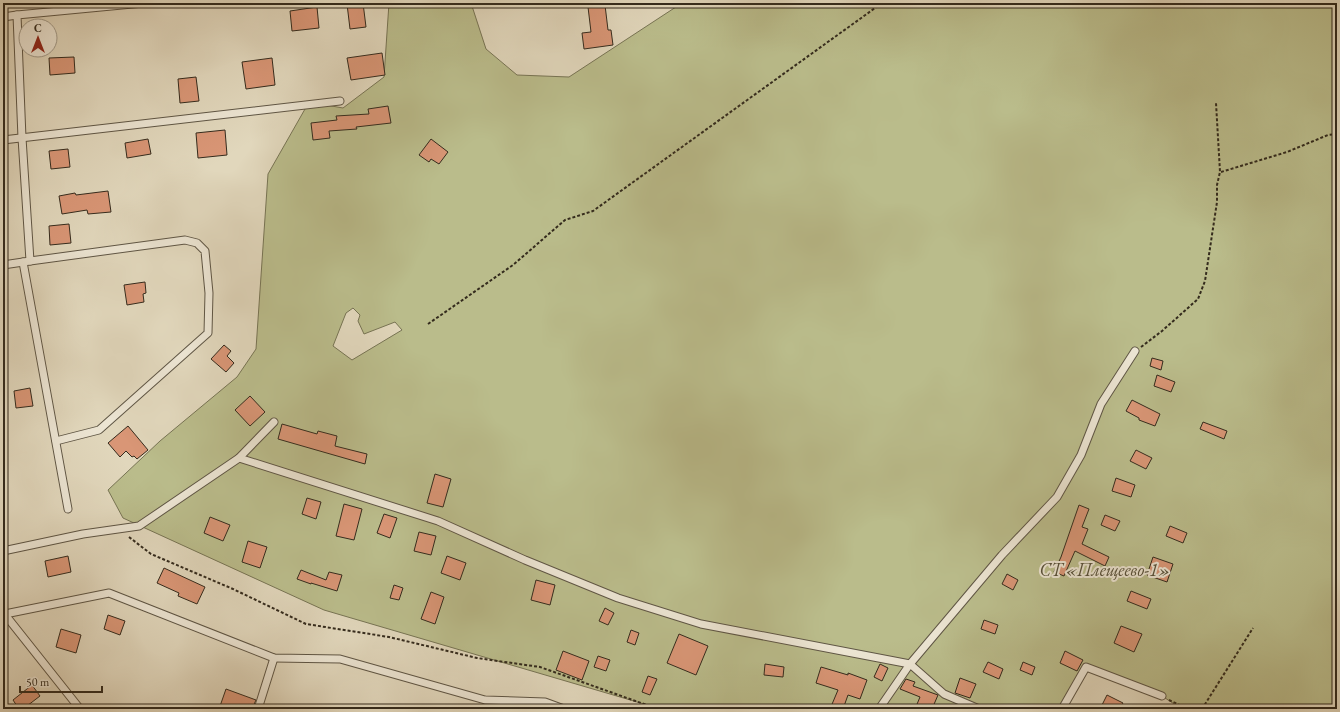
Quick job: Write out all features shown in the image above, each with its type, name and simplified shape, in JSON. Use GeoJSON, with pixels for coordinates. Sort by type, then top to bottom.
{"type":"FeatureCollection","features":[{"type":"Feature","properties":{"kind":"lane"},"geometry":{"type":"LineString","coordinates":[[3,17],[143,3]]}},
{"type":"Feature","properties":{"kind":"lane"},"geometry":{"type":"LineString","coordinates":[[18,15],[26,262],[68,509]]}},
{"type":"Feature","properties":{"kind":"lane"},"geometry":{"type":"LineString","coordinates":[[3,140],[340,101]]}},
{"type":"Feature","properties":{"kind":"lane"},"geometry":{"type":"LineString","coordinates":[[3,265],[185,240],[197,244],[205,251],[209,293],[208,333],[99,430],[56,441]]}},
{"type":"Feature","properties":{"kind":"lane"},"geometry":{"type":"LineString","coordinates":[[879,709],[910,664],[1002,555],[1057,497],[1081,455],[1101,404],[1136,351]]}},
{"type":"Feature","properties":{"kind":"lane"},"geometry":{"type":"LineString","coordinates":[[3,551],[83,534],[139,526],[239,458],[274,422]]}},
{"type":"Feature","properties":{"kind":"lane"},"geometry":{"type":"LineString","coordinates":[[239,458],[438,521],[525,560],[618,598],[701,624],[910,664],[944,694],[979,709]]}},
{"type":"Feature","properties":{"kind":"lane"},"geometry":{"type":"LineString","coordinates":[[80,709],[4,613],[109,592],[274,658],[340,659],[485,700],[545,702],[564,709]]}},
{"type":"Feature","properties":{"kind":"lane"},"geometry":{"type":"LineString","coordinates":[[258,709],[274,658]]}},
{"type":"Feature","properties":{"kind":"lane"},"geometry":{"type":"LineString","coordinates":[[1062,709],[1086,667],[1162,696]]}},
{"type":"Feature","properties":{"kind":"path"},"geometry":{"type":"LineString","coordinates":[[428,324],[513,265],[565,220],[593,211],[882,3]]}},
{"type":"Feature","properties":{"kind":"path"},"geometry":{"type":"LineString","coordinates":[[1136,351],[1162,332],[1198,299],[1205,281],[1220,172],[1216,103]]}},
{"type":"Feature","properties":{"kind":"path"},"geometry":{"type":"LineString","coordinates":[[1220,172],[1287,152],[1328,135],[1337,134]]}},
{"type":"Feature","properties":{"kind":"path"},"geometry":{"type":"LineString","coordinates":[[119,529],[151,554],[233,589],[306,624],[389,637],[477,658],[540,667],[658,709]]}},
{"type":"Feature","properties":{"kind":"path"},"geometry":{"type":"LineString","coordinates":[[1202,709],[1253,628]]}},
{"type":"Feature","properties":{"kind":"path"},"geometry":{"type":"LineString","coordinates":[[1162,696],[1188,709]]}},
{"type":"Feature","properties":{"kind":"green space","name":"СТ «Плещеево-1»"},"geometry":{"type":"Polygon","coordinates":[[[389,3],[471,3],[486,49],[517,75],[569,77],[682,3],[1337,3],[1337,709],[1182,709],[1162,696],[1086,667],[1062,709],[661,709],[324,610],[123,518],[108,490],[160,441],[237,377],[256,349],[268,174],[309,102],[343,108],[384,77],[389,3]],[[353,308],[346,313],[333,346],[352,360],[402,330],[395,322],[364,334],[358,321],[360,315],[353,308]]]}},
{"type":"Feature","properties":{"kind":"building"},"geometry":{"type":"Polygon","coordinates":[[[363,3],[366,27],[350,29],[347,4],[363,3]]]}},
{"type":"Feature","properties":{"kind":"building"},"geometry":{"type":"Polygon","coordinates":[[[605,5],[608,30],[611,30],[613,45],[584,49],[582,33],[591,32],[588,7],[605,5]]]}},
{"type":"Feature","properties":{"kind":"building"},"geometry":{"type":"Polygon","coordinates":[[[317,7],[319,28],[292,31],[290,11],[317,7]]]}},
{"type":"Feature","properties":{"kind":"building"},"geometry":{"type":"Polygon","coordinates":[[[382,53],[385,75],[351,80],[347,58],[382,53]]]}},
{"type":"Feature","properties":{"kind":"building"},"geometry":{"type":"Polygon","coordinates":[[[74,57],[75,73],[50,75],[49,58],[74,57]]]}},
{"type":"Feature","properties":{"kind":"building"},"geometry":{"type":"Polygon","coordinates":[[[272,58],[275,85],[246,89],[242,62],[272,58]]]}},
{"type":"Feature","properties":{"kind":"building"},"geometry":{"type":"Polygon","coordinates":[[[196,77],[199,101],[180,103],[178,79],[196,77]]]}},
{"type":"Feature","properties":{"kind":"building"},"geometry":{"type":"Polygon","coordinates":[[[388,106],[391,123],[356,127],[357,129],[329,131],[330,138],[313,140],[311,123],[337,120],[336,116],[369,114],[368,109],[388,106]]]}},
{"type":"Feature","properties":{"kind":"building"},"geometry":{"type":"Polygon","coordinates":[[[225,130],[227,155],[198,158],[196,133],[225,130]]]}},
{"type":"Feature","properties":{"kind":"building"},"geometry":{"type":"Polygon","coordinates":[[[148,139],[151,154],[127,158],[125,143],[148,139]]]}},
{"type":"Feature","properties":{"kind":"building"},"geometry":{"type":"Polygon","coordinates":[[[431,139],[448,152],[439,164],[431,159],[429,162],[419,155],[431,139]]]}},
{"type":"Feature","properties":{"kind":"building"},"geometry":{"type":"Polygon","coordinates":[[[68,149],[70,167],[51,169],[49,151],[68,149]]]}},
{"type":"Feature","properties":{"kind":"building"},"geometry":{"type":"Polygon","coordinates":[[[108,191],[111,212],[88,214],[87,210],[62,214],[59,196],[75,193],[76,195],[108,191]]]}},
{"type":"Feature","properties":{"kind":"building"},"geometry":{"type":"Polygon","coordinates":[[[69,224],[71,243],[50,245],[49,226],[69,224]]]}},
{"type":"Feature","properties":{"kind":"building"},"geometry":{"type":"Polygon","coordinates":[[[145,282],[146,293],[143,294],[144,302],[127,305],[124,285],[145,282]]]}},
{"type":"Feature","properties":{"kind":"building"},"geometry":{"type":"Polygon","coordinates":[[[224,345],[231,351],[227,356],[234,363],[226,372],[211,359],[224,345]]]}},
{"type":"Feature","properties":{"kind":"building"},"geometry":{"type":"Polygon","coordinates":[[[1152,358],[1163,361],[1161,370],[1150,366],[1152,358]]]}},
{"type":"Feature","properties":{"kind":"building"},"geometry":{"type":"Polygon","coordinates":[[[1157,375],[1175,382],[1171,392],[1154,386],[1157,375]]]}},
{"type":"Feature","properties":{"kind":"building"},"geometry":{"type":"Polygon","coordinates":[[[30,388],[33,406],[16,408],[14,391],[30,388]]]}},
{"type":"Feature","properties":{"kind":"building"},"geometry":{"type":"Polygon","coordinates":[[[250,396],[265,412],[250,426],[235,410],[250,396]]]}},
{"type":"Feature","properties":{"kind":"building"},"geometry":{"type":"Polygon","coordinates":[[[1132,400],[1160,414],[1155,426],[1139,420],[1139,418],[1126,411],[1132,400]]]}},
{"type":"Feature","properties":{"kind":"building"},"geometry":{"type":"Polygon","coordinates":[[[1203,422],[1227,431],[1224,439],[1200,429],[1203,422]]]}},
{"type":"Feature","properties":{"kind":"building"},"geometry":{"type":"Polygon","coordinates":[[[282,424],[317,434],[318,431],[337,436],[335,446],[367,454],[365,464],[278,439],[282,424]]]}},
{"type":"Feature","properties":{"kind":"building"},"geometry":{"type":"Polygon","coordinates":[[[128,426],[148,450],[137,459],[134,456],[132,457],[126,451],[120,457],[108,443],[128,426]]]}},
{"type":"Feature","properties":{"kind":"building"},"geometry":{"type":"Polygon","coordinates":[[[1136,450],[1152,458],[1146,469],[1130,461],[1136,450]]]}},
{"type":"Feature","properties":{"kind":"building"},"geometry":{"type":"Polygon","coordinates":[[[435,474],[451,479],[443,507],[427,503],[435,474]]]}},
{"type":"Feature","properties":{"kind":"building"},"geometry":{"type":"Polygon","coordinates":[[[1116,478],[1135,485],[1131,497],[1112,491],[1116,478]]]}},
{"type":"Feature","properties":{"kind":"building"},"geometry":{"type":"Polygon","coordinates":[[[307,498],[321,502],[316,519],[302,514],[307,498]]]}},
{"type":"Feature","properties":{"kind":"building"},"geometry":{"type":"Polygon","coordinates":[[[344,504],[362,509],[354,540],[336,536],[344,504]]]}},
{"type":"Feature","properties":{"kind":"building"},"geometry":{"type":"Polygon","coordinates":[[[1079,505],[1089,509],[1082,527],[1088,529],[1082,544],[1109,557],[1105,566],[1075,551],[1064,576],[1054,572],[1061,557],[1079,505]]]}},
{"type":"Feature","properties":{"kind":"building"},"geometry":{"type":"Polygon","coordinates":[[[384,514],[397,518],[390,538],[377,533],[384,514]]]}},
{"type":"Feature","properties":{"kind":"building"},"geometry":{"type":"Polygon","coordinates":[[[1105,515],[1120,521],[1115,531],[1101,525],[1105,515]]]}},
{"type":"Feature","properties":{"kind":"building"},"geometry":{"type":"Polygon","coordinates":[[[210,517],[230,525],[223,541],[204,533],[210,517]]]}},
{"type":"Feature","properties":{"kind":"building"},"geometry":{"type":"Polygon","coordinates":[[[1170,526],[1187,533],[1183,543],[1166,536],[1170,526]]]}},
{"type":"Feature","properties":{"kind":"building"},"geometry":{"type":"Polygon","coordinates":[[[419,532],[436,536],[431,555],[414,551],[419,532]]]}},
{"type":"Feature","properties":{"kind":"building"},"geometry":{"type":"Polygon","coordinates":[[[248,541],[267,547],[260,568],[242,562],[248,541]]]}},
{"type":"Feature","properties":{"kind":"building"},"geometry":{"type":"Polygon","coordinates":[[[68,556],[71,572],[48,577],[45,561],[68,556]]]}},
{"type":"Feature","properties":{"kind":"building"},"geometry":{"type":"Polygon","coordinates":[[[447,556],[466,563],[460,580],[441,573],[447,556]]]}},
{"type":"Feature","properties":{"kind":"building"},"geometry":{"type":"Polygon","coordinates":[[[1153,557],[1173,564],[1167,582],[1147,575],[1153,557]]]}},
{"type":"Feature","properties":{"kind":"building"},"geometry":{"type":"Polygon","coordinates":[[[164,568],[205,587],[197,604],[178,596],[179,593],[157,583],[164,568]]]}},
{"type":"Feature","properties":{"kind":"building"},"geometry":{"type":"Polygon","coordinates":[[[301,570],[326,580],[329,572],[342,575],[337,591],[297,579],[301,570]]]}},
{"type":"Feature","properties":{"kind":"building"},"geometry":{"type":"Polygon","coordinates":[[[1007,574],[1018,580],[1013,590],[1002,584],[1007,574]]]}},
{"type":"Feature","properties":{"kind":"building"},"geometry":{"type":"Polygon","coordinates":[[[536,580],[555,585],[550,605],[531,600],[536,580]]]}},
{"type":"Feature","properties":{"kind":"building"},"geometry":{"type":"Polygon","coordinates":[[[394,585],[403,588],[399,600],[390,598],[394,585]]]}},
{"type":"Feature","properties":{"kind":"building"},"geometry":{"type":"Polygon","coordinates":[[[1131,591],[1151,599],[1147,609],[1127,601],[1131,591]]]}},
{"type":"Feature","properties":{"kind":"building"},"geometry":{"type":"Polygon","coordinates":[[[431,592],[444,597],[435,624],[421,619],[431,592]]]}},
{"type":"Feature","properties":{"kind":"building"},"geometry":{"type":"Polygon","coordinates":[[[605,608],[614,613],[608,625],[599,621],[605,608]]]}},
{"type":"Feature","properties":{"kind":"building"},"geometry":{"type":"Polygon","coordinates":[[[108,615],[125,621],[120,635],[104,629],[108,615]]]}},
{"type":"Feature","properties":{"kind":"building"},"geometry":{"type":"Polygon","coordinates":[[[984,620],[998,625],[995,634],[981,629],[984,620]]]}},
{"type":"Feature","properties":{"kind":"building"},"geometry":{"type":"Polygon","coordinates":[[[1121,626],[1142,634],[1134,652],[1114,643],[1121,626]]]}},
{"type":"Feature","properties":{"kind":"building"},"geometry":{"type":"Polygon","coordinates":[[[61,629],[81,635],[76,653],[56,647],[61,629]]]}},
{"type":"Feature","properties":{"kind":"building"},"geometry":{"type":"Polygon","coordinates":[[[631,630],[639,633],[635,645],[627,642],[631,630]]]}},
{"type":"Feature","properties":{"kind":"building"},"geometry":{"type":"Polygon","coordinates":[[[679,634],[708,646],[696,675],[667,663],[679,634]]]}},
{"type":"Feature","properties":{"kind":"building"},"geometry":{"type":"Polygon","coordinates":[[[563,651],[589,661],[582,680],[556,670],[563,651]]]}},
{"type":"Feature","properties":{"kind":"building"},"geometry":{"type":"Polygon","coordinates":[[[1065,651],[1083,660],[1077,671],[1060,663],[1065,651]]]}},
{"type":"Feature","properties":{"kind":"building"},"geometry":{"type":"Polygon","coordinates":[[[598,656],[610,660],[606,671],[594,667],[598,656]]]}},
{"type":"Feature","properties":{"kind":"building"},"geometry":{"type":"Polygon","coordinates":[[[988,662],[1003,669],[999,679],[983,672],[988,662]]]}},
{"type":"Feature","properties":{"kind":"building"},"geometry":{"type":"Polygon","coordinates":[[[1023,662],[1035,667],[1032,675],[1020,670],[1023,662]]]}},
{"type":"Feature","properties":{"kind":"building"},"geometry":{"type":"Polygon","coordinates":[[[765,664],[784,667],[783,677],[764,675],[765,664]]]}},
{"type":"Feature","properties":{"kind":"building"},"geometry":{"type":"Polygon","coordinates":[[[880,664],[888,668],[882,681],[874,677],[880,664]]]}},
{"type":"Feature","properties":{"kind":"building"},"geometry":{"type":"Polygon","coordinates":[[[821,667],[848,675],[848,673],[867,680],[860,699],[848,695],[843,709],[830,709],[838,690],[816,683],[821,667]]]}},
{"type":"Feature","properties":{"kind":"building"},"geometry":{"type":"Polygon","coordinates":[[[648,676],[657,679],[650,695],[642,692],[648,676]]]}},
{"type":"Feature","properties":{"kind":"building"},"geometry":{"type":"Polygon","coordinates":[[[960,678],[976,684],[970,698],[955,693],[960,678]]]}},
{"type":"Feature","properties":{"kind":"building"},"geometry":{"type":"Polygon","coordinates":[[[906,679],[915,682],[913,686],[938,695],[932,709],[915,709],[920,697],[900,689],[906,679]]]}},
{"type":"Feature","properties":{"kind":"building"},"geometry":{"type":"Polygon","coordinates":[[[32,685],[40,696],[23,709],[19,709],[13,700],[32,685]]]}},
{"type":"Feature","properties":{"kind":"building"},"geometry":{"type":"Polygon","coordinates":[[[226,689],[256,700],[252,709],[219,709],[226,689]]]}},
{"type":"Feature","properties":{"kind":"building"},"geometry":{"type":"Polygon","coordinates":[[[1107,695],[1123,703],[1119,709],[1110,709],[1102,705],[1107,695]]]}}]}
